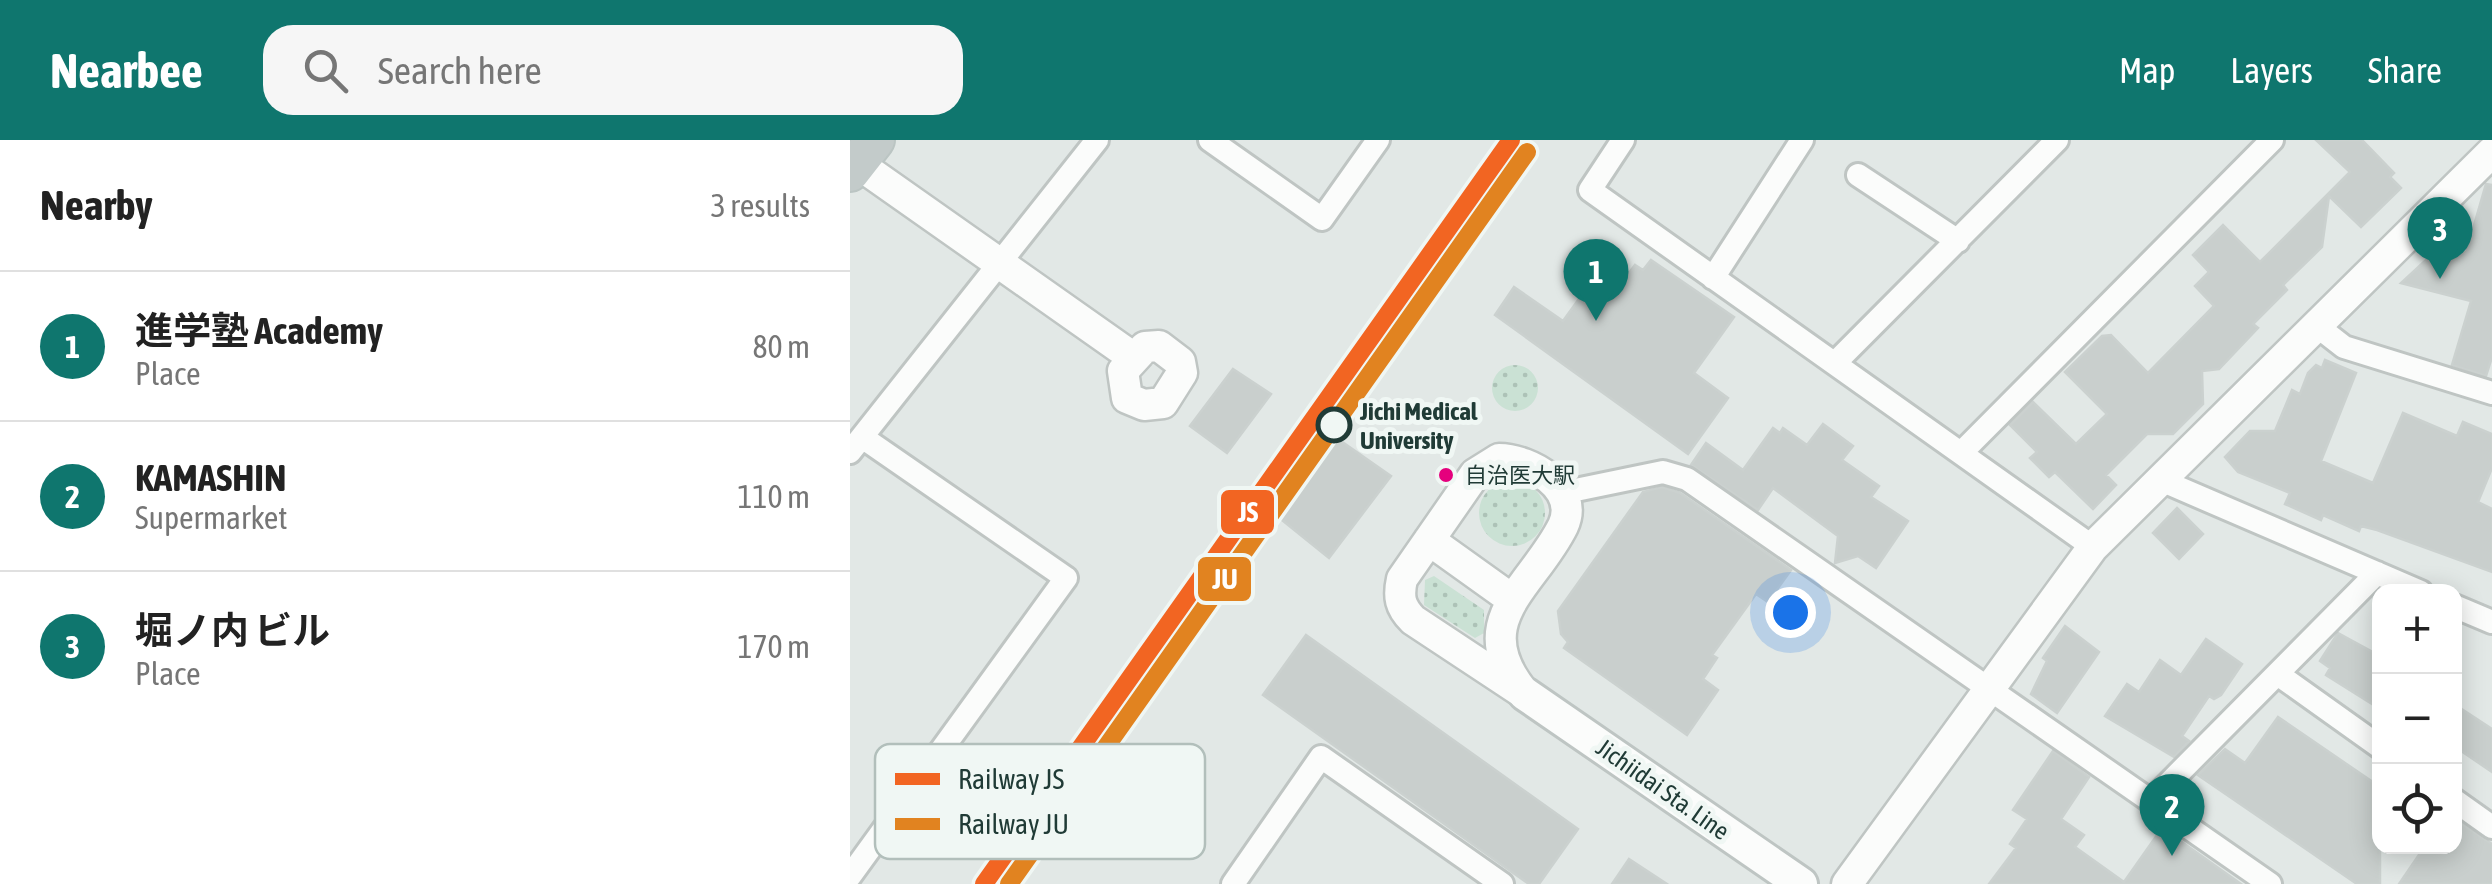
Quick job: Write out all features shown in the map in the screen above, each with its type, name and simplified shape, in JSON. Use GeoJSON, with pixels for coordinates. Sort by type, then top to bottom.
{"type":"FeatureCollection","features":[{"type":"Feature","properties":{"kind":"main road","name":"Jichiidai Sta. Line"},"geometry":{"type":"LineString","coordinates":[[1525,694],[1801,884]]}},
{"type":"Feature","properties":{"kind":"street"},"geometry":{"type":"LineString","coordinates":[[946,744],[1066,578],[856,445],[1096,140]]}},
{"type":"Feature","properties":{"kind":"street"},"geometry":{"type":"LineString","coordinates":[[1210,140],[1322,219],[1378,140]]}},
{"type":"Feature","properties":{"kind":"street"},"geometry":{"type":"LineString","coordinates":[[1623,140],[1590,190],[2093,546]]}},
{"type":"Feature","properties":{"kind":"street"},"geometry":{"type":"LineString","coordinates":[[1713,278],[1802,140]]}},
{"type":"Feature","properties":{"kind":"street"},"geometry":{"type":"LineString","coordinates":[[1835,362],[2057,140]]}},
{"type":"Feature","properties":{"kind":"street"},"geometry":{"type":"LineString","coordinates":[[1962,451],[2272,140]]}},
{"type":"Feature","properties":{"kind":"street"},"geometry":{"type":"LineString","coordinates":[[1847,884],[2093,546],[2492,152]]}},
{"type":"Feature","properties":{"kind":"street"},"geometry":{"type":"LineString","coordinates":[[861,158],[1134,358]]}},
{"type":"Feature","properties":{"kind":"street"},"geometry":{"type":"LineString","coordinates":[[1858,175],[1958,240]]}},
{"type":"Feature","properties":{"kind":"street"},"geometry":{"type":"LineString","coordinates":[[2317,326],[2344,347],[2492,392]]}},
{"type":"Feature","properties":{"kind":"street"},"geometry":{"type":"LineString","coordinates":[[1523,462],[1551,480],[1562,493],[1566,514],[1563,526],[1510,598],[1504,618],[1502,656],[1507,672],[1525,694],[1402,608],[1402,579],[1474,474],[1489,463],[1523,462]]}},
{"type":"Feature","properties":{"kind":"street"},"geometry":{"type":"LineString","coordinates":[[1562,493],[1663,472],[1687,479],[2270,884]]}},
{"type":"Feature","properties":{"kind":"street"},"geometry":{"type":"LineString","coordinates":[[2163,480],[2403,584]]}},
{"type":"Feature","properties":{"kind":"street"},"geometry":{"type":"LineString","coordinates":[[1428,540],[1510,598]]}},
{"type":"Feature","properties":{"kind":"street"},"geometry":{"type":"LineString","coordinates":[[2152,800],[2378,573]]}},
{"type":"Feature","properties":{"kind":"street"},"geometry":{"type":"LineString","coordinates":[[2462,609],[2492,622]]}},
{"type":"Feature","properties":{"kind":"street"},"geometry":{"type":"LineString","coordinates":[[2279,675],[2372,740]]}},
{"type":"Feature","properties":{"kind":"street"},"geometry":{"type":"LineString","coordinates":[[1233,884],[1321,758],[1502,884]]}},
{"type":"Feature","properties":{"kind":"street"},"geometry":{"type":"LineString","coordinates":[[2462,806],[2492,827]]}},
{"type":"Feature","properties":{"kind":"street"},"geometry":{"type":"LineString","coordinates":[[850,876],[875,842]]}},
{"type":"Feature","properties":{"kind":"green space"},"geometry":{"type":"Polygon","coordinates":[[[1515,365],[1531,372],[1538,388],[1531,404],[1515,411],[1499,404],[1492,388],[1499,372],[1515,365]]]}},
{"type":"Feature","properties":{"kind":"green space"},"geometry":{"type":"Polygon","coordinates":[[[1512,480],[1525,482],[1535,490],[1543,500],[1543,526],[1535,536],[1525,544],[1512,546],[1499,544],[1489,536],[1481,526],[1479,513],[1481,500],[1489,490],[1499,482],[1512,480]]]}},
{"type":"Feature","properties":{"kind":"green space"},"geometry":{"type":"Polygon","coordinates":[[[1434,576],[1484,610],[1484,633],[1475,638],[1424,605],[1425,580],[1434,576]]]}},
{"type":"Feature","properties":{"kind":"building"},"geometry":{"type":"Polygon","coordinates":[[[2316,140],[2362,140],[2394,173],[2390,177],[2401,188],[2361,227],[2329,196],[2322,247],[2283,285],[2287,290],[2253,324],[2258,328],[2219,369],[2202,371],[2203,404],[2173,434],[2147,434],[2106,475],[2116,485],[2093,509],[2055,472],[2049,477],[2030,458],[2037,452],[2010,425],[2033,402],[2076,444],[2107,414],[2065,372],[2102,336],[2111,335],[2148,373],[2214,306],[2195,286],[2209,272],[2193,255],[2223,225],[2260,262],[2350,172],[2316,140]]]}},
{"type":"Feature","properties":{"kind":"building"},"geometry":{"type":"Polygon","coordinates":[[[2486,184],[2492,185],[2492,357],[2486,376],[2452,365],[2471,301],[2401,283],[2440,247],[2466,253],[2486,184]]]}},
{"type":"Feature","properties":{"kind":"building"},"geometry":{"type":"Polygon","coordinates":[[[1651,260],[1734,317],[1694,373],[1728,398],[1688,454],[1495,315],[1514,287],[1563,321],[1594,278],[1614,293],[1635,265],[1643,270],[1651,260]]]}},
{"type":"Feature","properties":{"kind":"building"},"geometry":{"type":"Polygon","coordinates":[[[2325,360],[2356,373],[2321,461],[2373,483],[2403,413],[2457,436],[2463,422],[2492,434],[2492,468],[2478,502],[2492,509],[2492,572],[2377,530],[2361,526],[2359,531],[2323,515],[2321,520],[2285,504],[2290,493],[2238,472],[2225,457],[2250,431],[2275,431],[2292,390],[2300,394],[2308,373],[2316,365],[2322,368],[2325,360]]]}},
{"type":"Feature","properties":{"kind":"building"},"geometry":{"type":"Polygon","coordinates":[[[1233,369],[1271,394],[1227,453],[1190,426],[1233,369]]]}},
{"type":"Feature","properties":{"kind":"building"},"geometry":{"type":"Polygon","coordinates":[[[1823,424],[1853,446],[1842,460],[1879,486],[1871,497],[1908,521],[1876,568],[1858,556],[1835,563],[1838,536],[1773,488],[1758,510],[1691,465],[1706,443],[1743,470],[1773,428],[1780,433],[1783,428],[1807,445],[1823,424]]]}},
{"type":"Feature","properties":{"kind":"building"},"geometry":{"type":"Polygon","coordinates":[[[1328,432],[1391,476],[1329,558],[1272,512],[1328,432]]]}},
{"type":"Feature","properties":{"kind":"building"},"geometry":{"type":"Polygon","coordinates":[[[1662,487],[1680,493],[1791,570],[1768,602],[1756,594],[1712,655],[1717,658],[1703,679],[1718,690],[1687,735],[1564,648],[1568,642],[1561,634],[1558,611],[1643,492],[1662,487]]]}},
{"type":"Feature","properties":{"kind":"building"},"geometry":{"type":"Polygon","coordinates":[[[2177,508],[2203,534],[2179,559],[2153,533],[2177,508]]]}},
{"type":"Feature","properties":{"kind":"building"},"geometry":{"type":"Polygon","coordinates":[[[2065,626],[2099,652],[2057,713],[2031,694],[2047,661],[2043,658],[2065,626]]]}},
{"type":"Feature","properties":{"kind":"building"},"geometry":{"type":"Polygon","coordinates":[[[2338,633],[2372,652],[2372,704],[2326,675],[2330,668],[2320,661],[2338,633]]]}},
{"type":"Feature","properties":{"kind":"building"},"geometry":{"type":"Polygon","coordinates":[[[1306,635],[1578,829],[1539,884],[1529,884],[1263,695],[1306,635]]]}},
{"type":"Feature","properties":{"kind":"building"},"geometry":{"type":"Polygon","coordinates":[[[2206,639],[2242,664],[2221,695],[2214,699],[2209,696],[2182,736],[2189,741],[2174,757],[2105,716],[2127,684],[2139,692],[2160,660],[2181,675],[2206,639]]]}},
{"type":"Feature","properties":{"kind":"building"},"geometry":{"type":"Polygon","coordinates":[[[2462,709],[2492,729],[2492,772],[2462,751],[2462,709]]]}},
{"type":"Feature","properties":{"kind":"building"},"geometry":{"type":"Polygon","coordinates":[[[2278,717],[2372,782],[2372,854],[2380,854],[2380,884],[2357,884],[2198,775],[2225,749],[2245,763],[2278,717]]]}},
{"type":"Feature","properties":{"kind":"building"},"geometry":{"type":"Polygon","coordinates":[[[2053,751],[2089,777],[2061,819],[2084,835],[2075,847],[2124,882],[2162,828],[2241,884],[1989,884],[2016,848],[2010,844],[2027,819],[2013,810],[2053,751]]]}},
{"type":"Feature","properties":{"kind":"building"},"geometry":{"type":"Polygon","coordinates":[[[2462,824],[2492,844],[2492,884],[2399,884],[2420,854],[2462,854],[2462,824]]]}},
{"type":"Feature","properties":{"kind":"building"},"geometry":{"type":"Polygon","coordinates":[[[1629,859],[1667,884],[1612,884],[1629,859]]]}},
{"type":"Feature","properties":{"kind":"rail line","name":"JS"},"geometry":{"type":"LineString","coordinates":[[1083,744],[1511,140]]}},
{"type":"Feature","properties":{"kind":"rail line","name":"JU"},"geometry":{"type":"LineString","coordinates":[[1108,744],[1527,152]]}},
{"type":"Feature","properties":{"kind":"rail line","name":"JS"},"geometry":{"type":"LineString","coordinates":[[984,884],[1002,859]]}},
{"type":"Feature","properties":{"kind":"rail line","name":"JU"},"geometry":{"type":"LineString","coordinates":[[1009,884],[1027,859]]}},
{"type":"Feature","properties":{"kind":"place","name":"堀ノ内 ビル"},"geometry":{"type":"Point","coordinates":[2440,279]}},
{"type":"Feature","properties":{"kind":"place","name":"進学塾 Academy"},"geometry":{"type":"Point","coordinates":[1596,321]}},
{"type":"Feature","properties":{"kind":"place","name":"Jichi Medical University"},"geometry":{"type":"Point","coordinates":[1334,425]}},
{"type":"Feature","properties":{"kind":"place","name":"自治医大駅"},"geometry":{"type":"Point","coordinates":[1446,475]}},
{"type":"Feature","properties":{"kind":"place","name":"KAMASHIN"},"geometry":{"type":"Point","coordinates":[2172,856]}}]}
